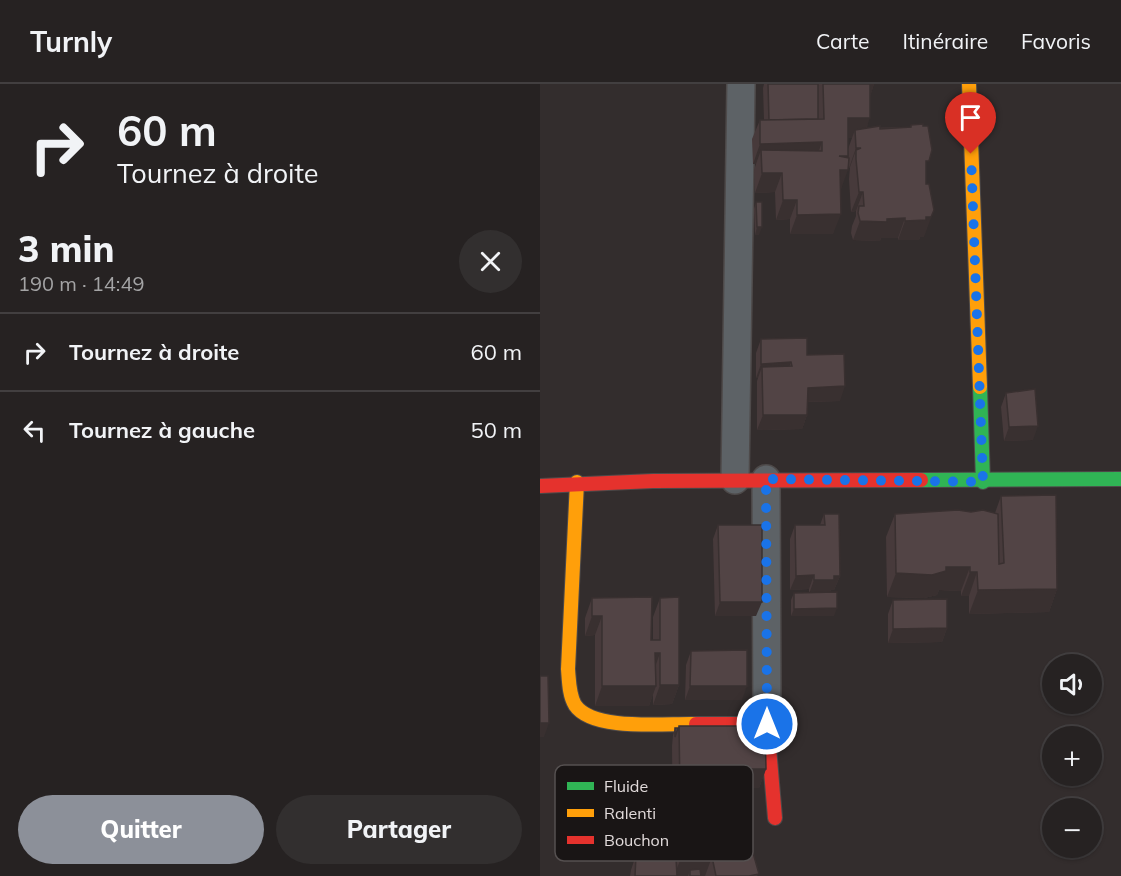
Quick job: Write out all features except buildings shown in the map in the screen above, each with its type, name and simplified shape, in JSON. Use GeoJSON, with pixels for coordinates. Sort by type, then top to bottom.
{"type":"FeatureCollection","features":[{"type":"Feature","properties":{"kind":"street"},"geometry":{"type":"LineString","coordinates":[[735,480],[741,84]]}},
{"type":"Feature","properties":{"kind":"street"},"geometry":{"type":"LineString","coordinates":[[969,84],[983,482]]}},
{"type":"Feature","properties":{"kind":"street"},"geometry":{"type":"LineString","coordinates":[[766,479],[767,724],[775,818]]}},
{"type":"Feature","properties":{"kind":"street"},"geometry":{"type":"LineString","coordinates":[[540,486],[578,482],[766,479],[983,482],[1121,479]]}},
{"type":"Feature","properties":{"kind":"street"},"geometry":{"type":"LineString","coordinates":[[578,482],[567,669],[570,698],[585,717],[610,723],[767,724]]}},
{"type":"Feature","properties":{"kind":"traffic: fast"},"geometry":{"type":"LineString","coordinates":[[980,387],[983,482]]}},
{"type":"Feature","properties":{"kind":"traffic: fast"},"geometry":{"type":"LineString","coordinates":[[921,480],[1121,479]]}},
{"type":"Feature","properties":{"kind":"traffic: slow"},"geometry":{"type":"LineString","coordinates":[[969,84],[980,387]]}},
{"type":"Feature","properties":{"kind":"traffic: slow"},"geometry":{"type":"LineString","coordinates":[[577,482],[568,669],[573,701],[584,714],[614,723],[696,724]]}},
{"type":"Feature","properties":{"kind":"traffic: jam"},"geometry":{"type":"LineString","coordinates":[[540,486],[653,481],[921,480]]}},
{"type":"Feature","properties":{"kind":"traffic: jam"},"geometry":{"type":"LineString","coordinates":[[696,724],[767,724],[775,818]]}},
{"type":"Feature","properties":{"kind":"route"},"geometry":{"type":"LineString","coordinates":[[767,724],[766,479],[983,482],[971,154]]}}]}
